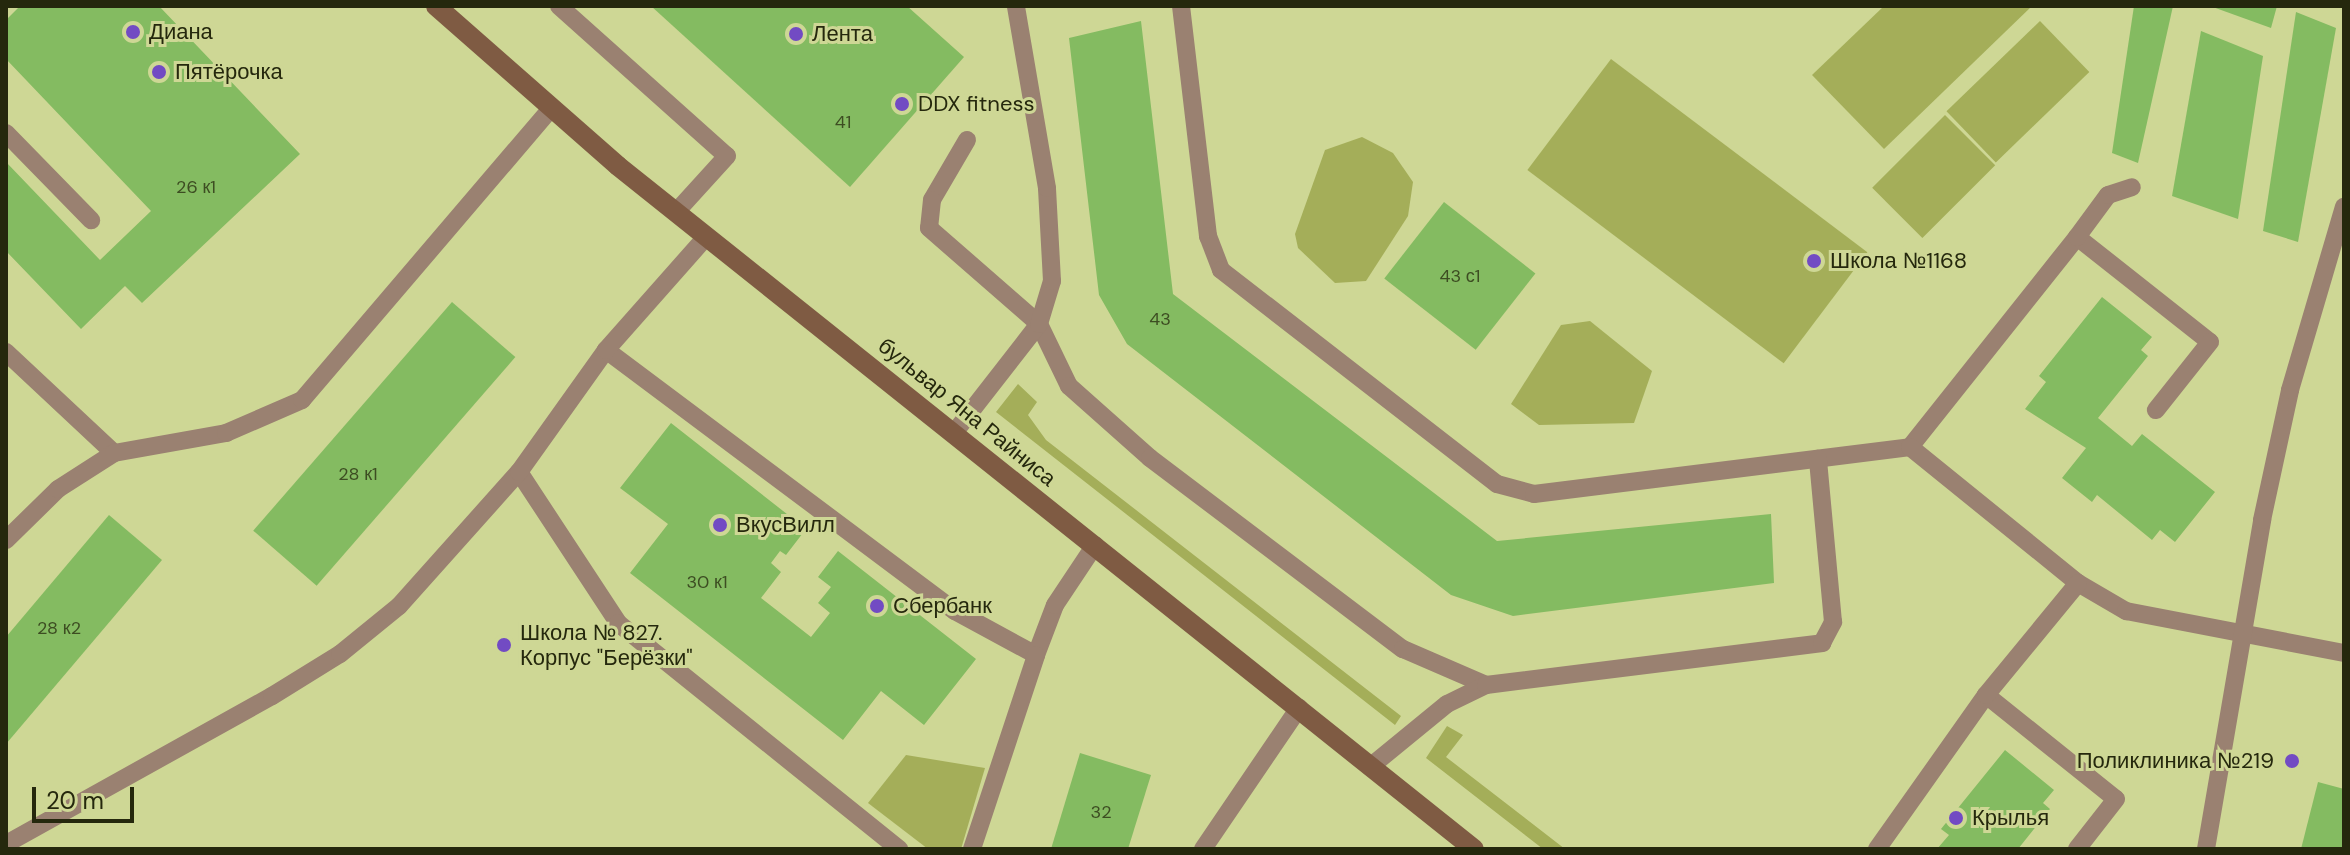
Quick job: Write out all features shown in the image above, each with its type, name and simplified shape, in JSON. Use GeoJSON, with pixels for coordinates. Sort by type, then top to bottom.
{"type":"FeatureCollection","features":[{"type":"Feature","properties":{"kind":"main road","name":"бульвар Яна Райниса"},"geometry":{"type":"LineString","coordinates":[[436,6],[550,110],[1474,849]]}},
{"type":"Feature","properties":{"kind":"lane"},"geometry":{"type":"LineString","coordinates":[[559,6],[727,156],[676,212]]}},
{"type":"Feature","properties":{"kind":"lane"},"geometry":{"type":"LineString","coordinates":[[954,433],[1039,324],[1052,281],[1047,188],[1017,13],[1001,6]]}},
{"type":"Feature","properties":{"kind":"lane"},"geometry":{"type":"LineString","coordinates":[[1181,6],[1208,236],[1221,270],[1497,484],[1534,494],[1910,447],[2108,195],[2132,187]]}},
{"type":"Feature","properties":{"kind":"lane"},"geometry":{"type":"LineString","coordinates":[[6,540],[58,489],[114,453],[226,433],[302,400],[550,110]]}},
{"type":"Feature","properties":{"kind":"lane"},"geometry":{"type":"LineString","coordinates":[[6,133],[91,220]]}},
{"type":"Feature","properties":{"kind":"lane"},"geometry":{"type":"LineString","coordinates":[[967,140],[932,200],[929,228],[1039,324],[1069,386],[1150,458],[1403,649],[1486,685]]}},
{"type":"Feature","properties":{"kind":"lane"},"geometry":{"type":"LineString","coordinates":[[2206,849],[2290,390],[2344,207]]}},
{"type":"Feature","properties":{"kind":"lane"},"geometry":{"type":"LineString","coordinates":[[6,844],[340,654],[427,578],[519,472],[606,350],[707,236]]}},
{"type":"Feature","properties":{"kind":"lane"},"geometry":{"type":"LineString","coordinates":[[2077,237],[2210,342],[2156,410]]}},
{"type":"Feature","properties":{"kind":"lane"},"geometry":{"type":"LineString","coordinates":[[606,350],[955,611],[1036,655]]}},
{"type":"Feature","properties":{"kind":"lane"},"geometry":{"type":"LineString","coordinates":[[6,352],[114,453]]}},
{"type":"Feature","properties":{"kind":"lane"},"geometry":{"type":"LineString","coordinates":[[1910,447],[2078,583],[2126,611],[2344,653]]}},
{"type":"Feature","properties":{"kind":"lane"},"geometry":{"type":"LineString","coordinates":[[1370,767],[1447,704],[1486,685],[1822,643],[1833,622],[1818,459]]}},
{"type":"Feature","properties":{"kind":"lane"},"geometry":{"type":"LineString","coordinates":[[519,472],[618,623],[899,849]]}},
{"type":"Feature","properties":{"kind":"lane"},"geometry":{"type":"LineString","coordinates":[[972,849],[1055,605],[1095,545]]}},
{"type":"Feature","properties":{"kind":"lane"},"geometry":{"type":"LineString","coordinates":[[1877,849],[1986,695],[2078,583]]}},
{"type":"Feature","properties":{"kind":"lane"},"geometry":{"type":"LineString","coordinates":[[1986,695],[2116,799],[2077,849]]}},
{"type":"Feature","properties":{"kind":"lane"},"geometry":{"type":"LineString","coordinates":[[1203,849],[1299,708]]}},
{"type":"Feature","properties":{"kind":"green space"},"geometry":{"type":"Polygon","coordinates":[[[1884,6],[2032,6],[1884,149],[1812,75],[1884,6]]]}},
{"type":"Feature","properties":{"kind":"green space"},"geometry":{"type":"Polygon","coordinates":[[[2040,21],[2089,72],[1996,162],[1946,111],[2040,21]]]}},
{"type":"Feature","properties":{"kind":"green space"},"geometry":{"type":"Polygon","coordinates":[[[1611,59],[1867,252],[1784,363],[1527,170],[1611,59]]]}},
{"type":"Feature","properties":{"kind":"green space"},"geometry":{"type":"Polygon","coordinates":[[[1945,115],[1995,165],[1922,238],[1872,188],[1945,115]]]}},
{"type":"Feature","properties":{"kind":"green space"},"geometry":{"type":"Polygon","coordinates":[[[1362,137],[1393,153],[1413,182],[1408,216],[1366,281],[1335,283],[1298,248],[1295,234],[1325,150],[1362,137]]]}},
{"type":"Feature","properties":{"kind":"green space"},"geometry":{"type":"Polygon","coordinates":[[[1590,321],[1652,371],[1634,423],[1539,425],[1511,404],[1561,325],[1590,321]]]}},
{"type":"Feature","properties":{"kind":"green space"},"geometry":{"type":"Polygon","coordinates":[[[1018,384],[1037,402],[1028,415],[1046,440],[1401,716],[1395,725],[996,412],[1018,384]]]}},
{"type":"Feature","properties":{"kind":"green space"},"geometry":{"type":"Polygon","coordinates":[[[1447,726],[1463,735],[1446,757],[1565,849],[1543,849],[1426,758],[1447,726]]]}},
{"type":"Feature","properties":{"kind":"green space"},"geometry":{"type":"Polygon","coordinates":[[[906,755],[985,768],[961,849],[928,849],[868,803],[906,755]]]}},
{"type":"Feature","properties":{"kind":"building"},"geometry":{"type":"Polygon","coordinates":[[[20,6],[159,6],[300,154],[142,303],[125,286],[81,329],[6,251],[6,162],[100,260],[151,211],[6,59],[6,20],[20,6]]]}},
{"type":"Feature","properties":{"kind":"building"},"geometry":{"type":"Polygon","coordinates":[[[651,6],[907,6],[964,57],[850,187],[651,6]]]}},
{"type":"Feature","properties":{"kind":"building"},"geometry":{"type":"Polygon","coordinates":[[[2134,6],[2173,6],[2138,163],[2112,153],[2134,6]]]}},
{"type":"Feature","properties":{"kind":"building"},"geometry":{"type":"Polygon","coordinates":[[[2210,6],[2277,6],[2271,28],[2210,6]]]}},
{"type":"Feature","properties":{"kind":"building"},"geometry":{"type":"Polygon","coordinates":[[[2296,12],[2336,28],[2298,242],[2263,231],[2296,12]]]}},
{"type":"Feature","properties":{"kind":"building"},"geometry":{"type":"Polygon","coordinates":[[[1141,21],[1173,294],[1497,541],[1771,514],[1774,583],[1513,616],[1451,595],[1127,344],[1099,295],[1069,38],[1141,21]]]}},
{"type":"Feature","properties":{"kind":"building"},"geometry":{"type":"Polygon","coordinates":[[[2201,31],[2263,56],[2238,219],[2172,196],[2201,31]]]}},
{"type":"Feature","properties":{"kind":"building"},"geometry":{"type":"Polygon","coordinates":[[[1444,202],[1535,273],[1476,350],[1384,278],[1444,202]]]}},
{"type":"Feature","properties":{"kind":"building"},"geometry":{"type":"Polygon","coordinates":[[[2102,297],[2152,337],[2141,350],[2148,356],[2098,418],[2132,446],[2142,434],[2215,492],[2175,542],[2160,530],[2152,540],[2097,495],[2092,502],[2062,478],[2086,448],[2025,409],[2046,382],[2039,376],[2102,297]]]}},
{"type":"Feature","properties":{"kind":"building"},"geometry":{"type":"Polygon","coordinates":[[[452,302],[515,357],[317,586],[253,531],[452,302]]]}},
{"type":"Feature","properties":{"kind":"building"},"geometry":{"type":"Polygon","coordinates":[[[671,423],[806,529],[786,555],[780,551],[771,563],[781,572],[761,598],[811,637],[830,613],[818,603],[831,587],[818,577],[838,551],[976,659],[924,725],[881,691],[843,740],[630,573],[668,524],[620,488],[671,423]]]}},
{"type":"Feature","properties":{"kind":"building"},"geometry":{"type":"Polygon","coordinates":[[[109,515],[162,560],[6,744],[6,637],[109,515]]]}},
{"type":"Feature","properties":{"kind":"building"},"geometry":{"type":"Polygon","coordinates":[[[2005,750],[2054,790],[2043,803],[2050,809],[2018,849],[1937,849],[1949,835],[1941,829],[2005,750]]]}},
{"type":"Feature","properties":{"kind":"building"},"geometry":{"type":"Polygon","coordinates":[[[1080,753],[1151,775],[1128,849],[1051,849],[1080,753]]]}},
{"type":"Feature","properties":{"kind":"building"},"geometry":{"type":"Polygon","coordinates":[[[2318,782],[2344,789],[2344,849],[2301,849],[2318,782]]]}},
{"type":"Feature","properties":{"kind":"place","name":"Диана"},"geometry":{"type":"Point","coordinates":[133,32]}},
{"type":"Feature","properties":{"kind":"place","name":"Лента"},"geometry":{"type":"Point","coordinates":[796,34]}},
{"type":"Feature","properties":{"kind":"place","name":"Пятёрочка"},"geometry":{"type":"Point","coordinates":[159,72]}},
{"type":"Feature","properties":{"kind":"place","name":"DDX fitness"},"geometry":{"type":"Point","coordinates":[902,104]}},
{"type":"Feature","properties":{"kind":"place","name":"Школа №1168"},"geometry":{"type":"Point","coordinates":[1814,261]}},
{"type":"Feature","properties":{"kind":"place","name":"ВкусВилл"},"geometry":{"type":"Point","coordinates":[720,525]}},
{"type":"Feature","properties":{"kind":"place","name":"Сбербанк"},"geometry":{"type":"Point","coordinates":[877,606]}},
{"type":"Feature","properties":{"kind":"place","name":"Школа № 827. Корпус \"Берёзки\""},"geometry":{"type":"Point","coordinates":[504,645]}},
{"type":"Feature","properties":{"kind":"place","name":"Поликлиника №219"},"geometry":{"type":"Point","coordinates":[2292,761]}},
{"type":"Feature","properties":{"kind":"place","name":"Крылья"},"geometry":{"type":"Point","coordinates":[1956,818]}}]}
